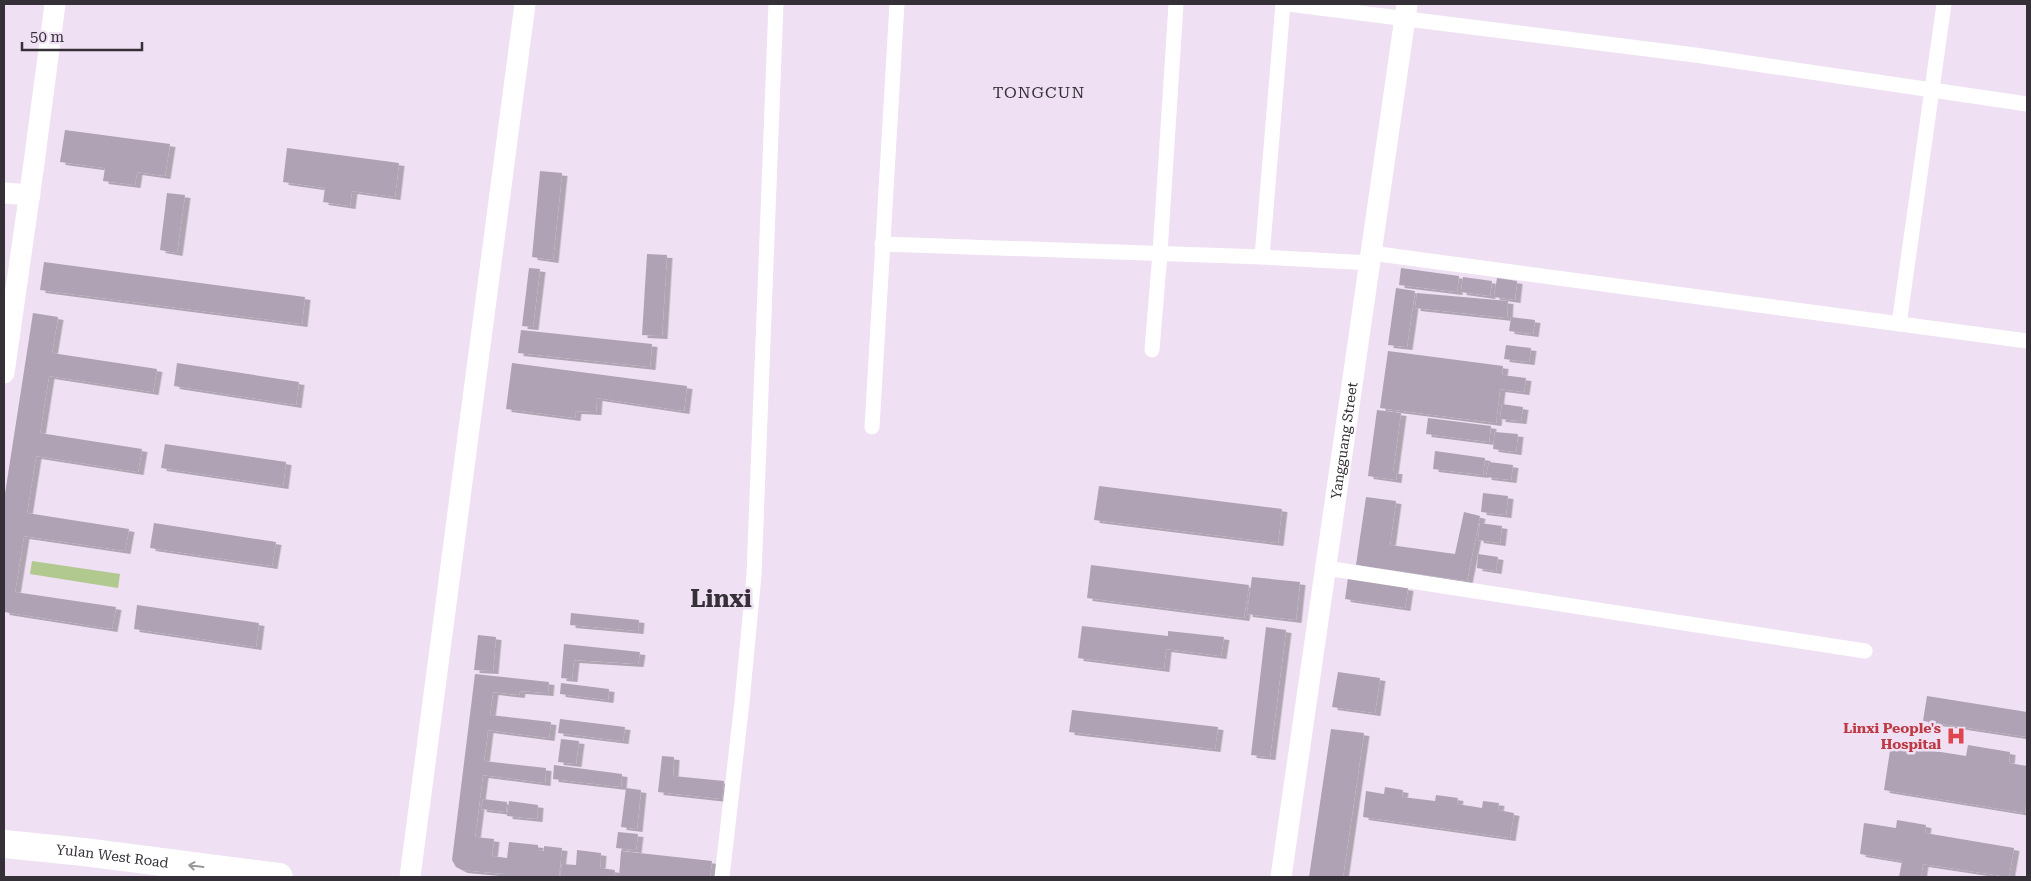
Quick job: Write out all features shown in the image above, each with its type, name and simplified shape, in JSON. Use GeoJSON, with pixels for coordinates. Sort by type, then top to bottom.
{"type":"FeatureCollection","features":[{"type":"Feature","properties":{"kind":"highway","name":"Yulan West Road"},"geometry":{"type":"LineString","coordinates":[[4,844],[84,852],[279,877]]}},
{"type":"Feature","properties":{"kind":"highway","name":"Yulan West Road"},"geometry":{"type":"LineString","coordinates":[[4,861],[144,877]]}},
{"type":"Feature","properties":{"kind":"street"},"geometry":{"type":"LineString","coordinates":[[4,373],[55,4]]}},
{"type":"Feature","properties":{"kind":"street"},"geometry":{"type":"LineString","coordinates":[[410,877],[525,4]]}},
{"type":"Feature","properties":{"kind":"street"},"geometry":{"type":"LineString","coordinates":[[722,877],[754,575],[776,4]]}},
{"type":"Feature","properties":{"kind":"street"},"geometry":{"type":"LineString","coordinates":[[872,426],[897,4]]}},
{"type":"Feature","properties":{"kind":"street"},"geometry":{"type":"LineString","coordinates":[[1152,350],[1176,4]]}},
{"type":"Feature","properties":{"kind":"street"},"geometry":{"type":"LineString","coordinates":[[1262,257],[1283,4]]}},
{"type":"Feature","properties":{"kind":"street"},"geometry":{"type":"LineString","coordinates":[[1288,4],[1406,11],[2027,104]]}},
{"type":"Feature","properties":{"kind":"street"},"geometry":{"type":"LineString","coordinates":[[1899,324],[1944,4]]}},
{"type":"Feature","properties":{"kind":"street","name":"Yangguang Street"},"geometry":{"type":"LineString","coordinates":[[1281,877],[1406,11]]}},
{"type":"Feature","properties":{"kind":"street"},"geometry":{"type":"LineString","coordinates":[[4,193],[30,195]]}},
{"type":"Feature","properties":{"kind":"street"},"geometry":{"type":"LineString","coordinates":[[882,244],[1262,257],[1370,258],[2027,341]]}},
{"type":"Feature","properties":{"kind":"street"},"geometry":{"type":"LineString","coordinates":[[1326,568],[1865,651]]}},
{"type":"Feature","properties":{"kind":"green space"},"geometry":{"type":"Polygon","coordinates":[[[32,561],[120,574],[118,588],[30,574],[32,561]]]}},
{"type":"Feature","properties":{"kind":"building"},"geometry":{"type":"Polygon","coordinates":[[[65,130],[170,144],[165,176],[137,172],[135,185],[103,181],[105,168],[60,162],[65,130]]]}},
{"type":"Feature","properties":{"kind":"building"},"geometry":{"type":"Polygon","coordinates":[[[287,148],[399,163],[395,197],[352,191],[350,206],[323,202],[325,188],[283,182],[287,148]]]}},
{"type":"Feature","properties":{"kind":"building"},"geometry":{"type":"Polygon","coordinates":[[[540,171],[562,173],[553,260],[532,257],[540,171]]]}},
{"type":"Feature","properties":{"kind":"building"},"geometry":{"type":"Polygon","coordinates":[[[167,193],[185,195],[177,253],[160,250],[167,193]]]}},
{"type":"Feature","properties":{"kind":"building"},"geometry":{"type":"Polygon","coordinates":[[[647,254],[667,255],[662,336],[642,335],[647,254]]]}},
{"type":"Feature","properties":{"kind":"building"},"geometry":{"type":"Polygon","coordinates":[[[44,262],[305,297],[302,324],[40,290],[44,262]]]}},
{"type":"Feature","properties":{"kind":"building"},"geometry":{"type":"Polygon","coordinates":[[[529,268],[540,269],[533,327],[522,326],[529,268]]]}},
{"type":"Feature","properties":{"kind":"building"},"geometry":{"type":"Polygon","coordinates":[[[1401,268],[1459,276],[1457,292],[1399,285],[1401,268]]]}},
{"type":"Feature","properties":{"kind":"building"},"geometry":{"type":"Polygon","coordinates":[[[1463,277],[1492,281],[1490,296],[1461,292],[1463,277]]]}},
{"type":"Feature","properties":{"kind":"building"},"geometry":{"type":"Polygon","coordinates":[[[1497,278],[1517,281],[1515,300],[1494,297],[1497,278]]]}},
{"type":"Feature","properties":{"kind":"building"},"geometry":{"type":"Polygon","coordinates":[[[1396,288],[1415,291],[1407,347],[1388,345],[1396,288]]]}},
{"type":"Feature","properties":{"kind":"building"},"geometry":{"type":"Polygon","coordinates":[[[1417,293],[1508,301],[1507,318],[1415,308],[1417,293]]]}},
{"type":"Feature","properties":{"kind":"building"},"geometry":{"type":"Polygon","coordinates":[[[33,313],[58,317],[52,353],[157,369],[153,392],[49,376],[40,433],[142,449],[138,472],[36,456],[27,513],[129,529],[125,551],[24,536],[15,592],[116,607],[112,629],[4,612],[4,500],[33,313]]]}},
{"type":"Feature","properties":{"kind":"building"},"geometry":{"type":"Polygon","coordinates":[[[1511,317],[1535,320],[1533,334],[1509,331],[1511,317]]]}},
{"type":"Feature","properties":{"kind":"building"},"geometry":{"type":"Polygon","coordinates":[[[521,330],[652,344],[650,367],[518,353],[521,330]]]}},
{"type":"Feature","properties":{"kind":"building"},"geometry":{"type":"Polygon","coordinates":[[[1506,345],[1531,348],[1529,362],[1504,359],[1506,345]]]}},
{"type":"Feature","properties":{"kind":"building"},"geometry":{"type":"Polygon","coordinates":[[[1388,351],[1503,366],[1502,375],[1526,378],[1524,392],[1500,389],[1496,423],[1380,408],[1388,351]]]}},
{"type":"Feature","properties":{"kind":"building"},"geometry":{"type":"Polygon","coordinates":[[[177,363],[299,382],[296,405],[174,386],[177,363]]]}},
{"type":"Feature","properties":{"kind":"building"},"geometry":{"type":"Polygon","coordinates":[[[512,363],[687,386],[684,411],[597,398],[596,412],[576,411],[575,418],[506,409],[512,363]]]}},
{"type":"Feature","properties":{"kind":"building"},"geometry":{"type":"Polygon","coordinates":[[[1502,404],[1523,407],[1521,421],[1500,419],[1502,404]]]}},
{"type":"Feature","properties":{"kind":"building"},"geometry":{"type":"Polygon","coordinates":[[[1377,410],[1401,413],[1393,471],[1397,471],[1396,480],[1368,476],[1377,410]]]}},
{"type":"Feature","properties":{"kind":"building"},"geometry":{"type":"Polygon","coordinates":[[[1428,418],[1491,426],[1489,442],[1426,434],[1428,418]]]}},
{"type":"Feature","properties":{"kind":"building"},"geometry":{"type":"Polygon","coordinates":[[[1495,432],[1518,434],[1516,452],[1493,449],[1495,432]]]}},
{"type":"Feature","properties":{"kind":"building"},"geometry":{"type":"Polygon","coordinates":[[[165,444],[286,462],[283,486],[161,468],[165,444]]]}},
{"type":"Feature","properties":{"kind":"building"},"geometry":{"type":"Polygon","coordinates":[[[1435,451],[1485,458],[1483,475],[1433,469],[1435,451]]]}},
{"type":"Feature","properties":{"kind":"building"},"geometry":{"type":"Polygon","coordinates":[[[1489,462],[1513,465],[1511,480],[1486,477],[1489,462]]]}},
{"type":"Feature","properties":{"kind":"building"},"geometry":{"type":"Polygon","coordinates":[[[1099,486],[1282,509],[1278,543],[1094,520],[1099,486]]]}},
{"type":"Feature","properties":{"kind":"building"},"geometry":{"type":"Polygon","coordinates":[[[1483,493],[1508,496],[1506,515],[1481,512],[1483,493]]]}},
{"type":"Feature","properties":{"kind":"building"},"geometry":{"type":"Polygon","coordinates":[[[1366,497],[1396,501],[1390,545],[1455,554],[1464,512],[1480,516],[1467,581],[1356,565],[1366,497]]]}},
{"type":"Feature","properties":{"kind":"building"},"geometry":{"type":"Polygon","coordinates":[[[154,523],[276,542],[272,566],[150,548],[154,523]]]}},
{"type":"Feature","properties":{"kind":"building"},"geometry":{"type":"Polygon","coordinates":[[[1480,523],[1502,526],[1500,543],[1478,540],[1480,523]]]}},
{"type":"Feature","properties":{"kind":"building"},"geometry":{"type":"Polygon","coordinates":[[[1478,554],[1498,557],[1496,571],[1477,568],[1478,554]]]}},
{"type":"Feature","properties":{"kind":"building"},"geometry":{"type":"Polygon","coordinates":[[[1091,565],[1249,585],[1244,618],[1087,598],[1091,565]]]}},
{"type":"Feature","properties":{"kind":"building"},"geometry":{"type":"Polygon","coordinates":[[[1252,577],[1300,582],[1296,620],[1247,614],[1252,577]]]}},
{"type":"Feature","properties":{"kind":"building"},"geometry":{"type":"Polygon","coordinates":[[[1348,578],[1408,588],[1405,608],[1345,599],[1348,578]]]}},
{"type":"Feature","properties":{"kind":"building"},"geometry":{"type":"Polygon","coordinates":[[[137,605],[259,623],[256,647],[134,629],[137,605]]]}},
{"type":"Feature","properties":{"kind":"building"},"geometry":{"type":"Polygon","coordinates":[[[571,613],[639,620],[638,631],[570,625],[571,613]]]}},
{"type":"Feature","properties":{"kind":"building"},"geometry":{"type":"Polygon","coordinates":[[[1082,626],[1168,636],[1168,631],[1224,637],[1221,656],[1166,649],[1164,669],[1078,658],[1082,626]]]}},
{"type":"Feature","properties":{"kind":"building"},"geometry":{"type":"Polygon","coordinates":[[[1266,627],[1286,630],[1270,757],[1251,755],[1266,627]]]}},
{"type":"Feature","properties":{"kind":"building"},"geometry":{"type":"Polygon","coordinates":[[[478,635],[496,637],[493,671],[474,670],[478,635]]]}},
{"type":"Feature","properties":{"kind":"building"},"geometry":{"type":"Polygon","coordinates":[[[564,644],[640,652],[638,664],[574,660],[572,679],[561,678],[564,644]]]}},
{"type":"Feature","properties":{"kind":"building"},"geometry":{"type":"Polygon","coordinates":[[[1338,672],[1380,678],[1375,713],[1332,707],[1338,672]]]}},
{"type":"Feature","properties":{"kind":"building"},"geometry":{"type":"Polygon","coordinates":[[[475,674],[549,682],[548,693],[520,691],[519,695],[493,692],[490,715],[551,722],[549,738],[488,730],[484,761],[546,768],[545,783],[483,775],[475,837],[494,839],[492,856],[507,858],[509,842],[538,845],[538,850],[544,851],[544,846],[562,848],[559,877],[505,877],[505,874],[462,870],[456,867],[452,860],[475,674]]]}},
{"type":"Feature","properties":{"kind":"building"},"geometry":{"type":"Polygon","coordinates":[[[561,683],[609,689],[608,700],[560,694],[561,683]]]}},
{"type":"Feature","properties":{"kind":"building"},"geometry":{"type":"Polygon","coordinates":[[[1927,696],[2027,712],[2027,737],[1923,721],[1927,696]]]}},
{"type":"Feature","properties":{"kind":"building"},"geometry":{"type":"Polygon","coordinates":[[[1072,710],[1218,727],[1215,749],[1069,732],[1072,710]]]}},
{"type":"Feature","properties":{"kind":"building"},"geometry":{"type":"Polygon","coordinates":[[[560,719],[625,727],[623,741],[558,733],[560,719]]]}},
{"type":"Feature","properties":{"kind":"building"},"geometry":{"type":"Polygon","coordinates":[[[1331,729],[1364,733],[1343,877],[1309,877],[1331,729]]]}},
{"type":"Feature","properties":{"kind":"building"},"geometry":{"type":"Polygon","coordinates":[[[561,739],[579,741],[576,764],[558,762],[561,739]]]}},
{"type":"Feature","properties":{"kind":"building"},"geometry":{"type":"Polygon","coordinates":[[[1891,744],[1966,756],[1968,745],[2010,752],[2009,763],[2027,766],[2025,813],[1884,790],[1891,744]]]}},
{"type":"Feature","properties":{"kind":"building"},"geometry":{"type":"Polygon","coordinates":[[[662,756],[674,757],[673,776],[724,781],[722,799],[658,792],[662,756]]]}},
{"type":"Feature","properties":{"kind":"building"},"geometry":{"type":"Polygon","coordinates":[[[554,765],[622,774],[621,787],[553,779],[554,765]]]}},
{"type":"Feature","properties":{"kind":"building"},"geometry":{"type":"Polygon","coordinates":[[[1385,787],[1403,790],[1402,797],[1435,801],[1436,795],[1458,798],[1457,804],[1482,808],[1483,801],[1499,803],[1498,810],[1514,813],[1510,838],[1363,817],[1366,791],[1384,794],[1385,787]]]}},
{"type":"Feature","properties":{"kind":"building"},"geometry":{"type":"Polygon","coordinates":[[[626,788],[641,790],[637,829],[621,827],[626,788]]]}},
{"type":"Feature","properties":{"kind":"building"},"geometry":{"type":"Polygon","coordinates":[[[483,799],[507,802],[506,812],[481,809],[483,799]]]}},
{"type":"Feature","properties":{"kind":"building"},"geometry":{"type":"Polygon","coordinates":[[[509,801],[538,805],[537,819],[507,816],[509,801]]]}},
{"type":"Feature","properties":{"kind":"building"},"geometry":{"type":"Polygon","coordinates":[[[1897,820],[1926,825],[1925,833],[2014,848],[2009,877],[1923,864],[1921,877],[1899,877],[1902,861],[1860,854],[1864,823],[1896,828],[1897,820]]]}},
{"type":"Feature","properties":{"kind":"building"},"geometry":{"type":"Polygon","coordinates":[[[618,832],[638,834],[636,850],[616,848],[618,832]]]}},
{"type":"Feature","properties":{"kind":"building"},"geometry":{"type":"Polygon","coordinates":[[[577,850],[601,853],[600,868],[615,870],[614,877],[560,877],[562,864],[576,865],[577,850]]]}},
{"type":"Feature","properties":{"kind":"building"},"geometry":{"type":"Polygon","coordinates":[[[621,851],[712,861],[710,877],[619,877],[621,851]]]}},
{"type":"Feature","properties":{"kind":"place","name":"Linxi People's Hospital"},"geometry":{"type":"Point","coordinates":[1956,736]}},
{"type":"Feature","properties":{"kind":"district","name":"TONGCUN"},"geometry":{"type":"Point","coordinates":[1039,92]}},
{"type":"Feature","properties":{"kind":"district","name":"Linxi"},"geometry":{"type":"Point","coordinates":[721,599]}}]}
